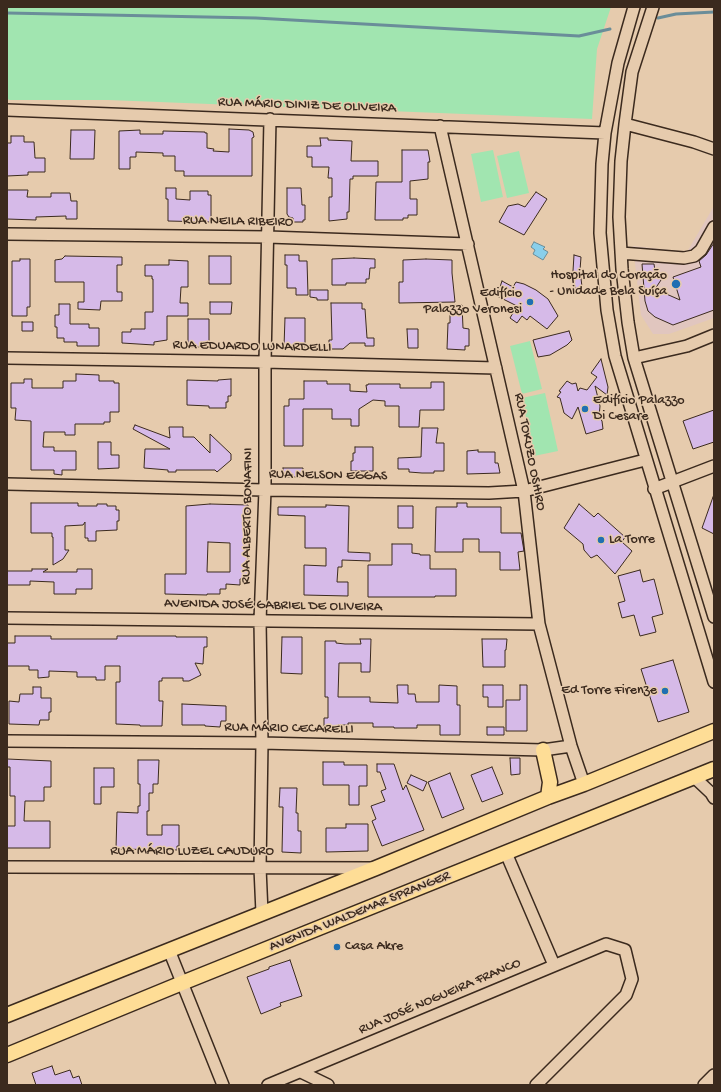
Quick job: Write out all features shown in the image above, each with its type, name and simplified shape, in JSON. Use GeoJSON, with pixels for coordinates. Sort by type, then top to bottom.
{"type":"FeatureCollection","features":[{"type":"Feature","properties":{"kind":"main road"},"geometry":{"type":"LineString","coordinates":[[7,1015],[714,731]]}},
{"type":"Feature","properties":{"kind":"main road"},"geometry":{"type":"LineString","coordinates":[[543,750],[550,782],[548,797]]}},
{"type":"Feature","properties":{"kind":"main road","name":"AVENIDA WALDEMAR SPRANGER"},"geometry":{"type":"LineString","coordinates":[[7,1055],[714,769]]}},
{"type":"Feature","properties":{"kind":"street"},"geometry":{"type":"LineString","coordinates":[[634,7],[618,63],[605,133],[602,164],[600,216],[602,267],[607,310],[610,335],[615,356],[654,489],[714,682]]}},
{"type":"Feature","properties":{"kind":"street"},"geometry":{"type":"LineString","coordinates":[[653,7],[632,72],[625,124],[621,161],[621,253],[628,322],[634,358],[672,482],[711,599],[714,617]]}},
{"type":"Feature","properties":{"kind":"street","name":"RUA MÁRIO DINIZ DE OLIVEIRA"},"geometry":{"type":"LineString","coordinates":[[7,110],[605,133]]}},
{"type":"Feature","properties":{"kind":"street","name":"RUA ALBERTO BONAFINI"},"geometry":{"type":"LineString","coordinates":[[262,913],[260,868],[262,743],[260,620],[265,490],[265,362],[270,119]]}},
{"type":"Feature","properties":{"kind":"street"},"geometry":{"type":"LineString","coordinates":[[625,124],[694,142],[714,150]]}},
{"type":"Feature","properties":{"kind":"street","name":"RUA TOKUZO OSHIRO"},"geometry":{"type":"LineString","coordinates":[[440,126],[524,491],[539,624],[571,746],[584,784]]}},
{"type":"Feature","properties":{"kind":"street"},"geometry":{"type":"LineString","coordinates":[[621,253],[684,258],[694,256],[701,250],[714,227]]}},
{"type":"Feature","properties":{"kind":"street","name":"RUA NEILA RIBEIRO"},"geometry":{"type":"LineString","coordinates":[[7,234],[268,237],[468,244]]}},
{"type":"Feature","properties":{"kind":"street"},"geometry":{"type":"LineString","coordinates":[[634,358],[687,346],[714,335]]}},
{"type":"Feature","properties":{"kind":"street","name":"RUA EDUARDO LUNARDELLI"},"geometry":{"type":"LineString","coordinates":[[7,358],[265,362],[496,368]]}},
{"type":"Feature","properties":{"kind":"street","name":"RUA NELSON EGGAS"},"geometry":{"type":"LineString","coordinates":[[7,484],[489,493],[524,491],[646,460]]}},
{"type":"Feature","properties":{"kind":"street"},"geometry":{"type":"LineString","coordinates":[[654,489],[714,466]]}},
{"type":"Feature","properties":{"kind":"street","name":"AVENIDA JOSÉ GABRIEL DE OLIVEIRA"},"geometry":{"type":"LineString","coordinates":[[7,618],[539,624]]}},
{"type":"Feature","properties":{"kind":"street","name":"RUA MÁRIO CECARELLI"},"geometry":{"type":"LineString","coordinates":[[7,741],[262,743],[543,750],[571,746]]}},
{"type":"Feature","properties":{"kind":"street"},"geometry":{"type":"LineString","coordinates":[[694,778],[711,793],[714,798]]}},
{"type":"Feature","properties":{"kind":"street"},"geometry":{"type":"LineString","coordinates":[[506,853],[554,965]]}},
{"type":"Feature","properties":{"kind":"street","name":"RUA MÁRIO LUZEL CAUDURO"},"geometry":{"type":"LineString","coordinates":[[7,867],[376,868]]}},
{"type":"Feature","properties":{"kind":"street","name":"RUA JOSÉ NOGUEIRA FRANCO"},"geometry":{"type":"LineString","coordinates":[[268,1085],[606,944],[625,950],[632,978],[626,995],[536,1085]]}},
{"type":"Feature","properties":{"kind":"street"},"geometry":{"type":"LineString","coordinates":[[169,950],[224,1085]]}},
{"type":"Feature","properties":{"kind":"street"},"geometry":{"type":"LineString","coordinates":[[301,1072],[328,1085]]}},
{"type":"Feature","properties":{"kind":"street"},"geometry":{"type":"LineString","coordinates":[[704,1085],[714,1075]]}},
{"type":"Feature","properties":{"kind":"shaded area","name":"Hospital do Coração - Unidade Bela Suíça"},"geometry":{"type":"Polygon","coordinates":[[[714,206],[714,318],[669,334],[653,334],[641,315],[633,246],[687,252],[714,206]]]}},
{"type":"Feature","properties":{"kind":"green space"},"geometry":{"type":"Polygon","coordinates":[[[7,7],[611,7],[597,49],[592,119],[108,100],[10,100],[7,99],[7,7]]]}},
{"type":"Feature","properties":{"kind":"green space"},"geometry":{"type":"Polygon","coordinates":[[[493,150],[503,197],[481,202],[471,154],[493,150]]]}},
{"type":"Feature","properties":{"kind":"green space"},"geometry":{"type":"Polygon","coordinates":[[[519,151],[529,193],[507,198],[497,156],[519,151]]]}},
{"type":"Feature","properties":{"kind":"green space"},"geometry":{"type":"Polygon","coordinates":[[[530,341],[542,389],[522,394],[510,346],[530,341]]]}},
{"type":"Feature","properties":{"kind":"green space"},"geometry":{"type":"Polygon","coordinates":[[[545,393],[558,451],[534,456],[522,398],[545,393]]]}},
{"type":"Feature","properties":{"kind":"water"},"geometry":{"type":"Polygon","coordinates":[[[534,242],[545,247],[543,249],[548,252],[543,260],[533,254],[535,250],[531,247],[534,242]]]}},
{"type":"Feature","properties":{"kind":"building"},"geometry":{"type":"Polygon","coordinates":[[[229,129],[249,130],[253,132],[252,176],[184,176],[184,171],[175,171],[175,156],[163,156],[163,153],[136,152],[136,157],[130,157],[130,169],[119,169],[119,131],[140,130],[140,134],[163,134],[163,131],[205,132],[207,133],[207,148],[214,149],[213,151],[229,152],[229,129]]]}},
{"type":"Feature","properties":{"kind":"building"},"geometry":{"type":"Polygon","coordinates":[[[71,130],[95,130],[94,159],[70,159],[71,130]]]}},
{"type":"Feature","properties":{"kind":"building"},"geometry":{"type":"Polygon","coordinates":[[[11,136],[24,136],[24,142],[34,142],[35,158],[45,158],[45,172],[28,172],[28,175],[7,176],[7,143],[11,143],[11,136]]]}},
{"type":"Feature","properties":{"kind":"building"},"geometry":{"type":"Polygon","coordinates":[[[320,138],[328,138],[328,140],[352,141],[351,161],[378,161],[378,176],[353,176],[353,179],[350,179],[349,212],[347,212],[347,219],[329,221],[329,197],[332,197],[332,178],[328,178],[329,167],[312,167],[312,157],[307,157],[307,146],[321,146],[320,138]]]}},
{"type":"Feature","properties":{"kind":"building"},"geometry":{"type":"Polygon","coordinates":[[[402,150],[428,150],[430,162],[428,162],[428,179],[410,181],[410,199],[417,199],[417,215],[408,215],[408,218],[403,218],[403,220],[375,220],[376,182],[402,182],[402,150]]]}},
{"type":"Feature","properties":{"kind":"building"},"geometry":{"type":"Polygon","coordinates":[[[166,188],[176,188],[176,199],[190,200],[190,191],[208,191],[208,195],[211,195],[211,222],[168,221],[168,199],[166,199],[166,188]]]}},
{"type":"Feature","properties":{"kind":"building"},"geometry":{"type":"Polygon","coordinates":[[[287,188],[301,188],[302,205],[305,205],[305,220],[303,220],[303,222],[293,222],[293,218],[289,217],[287,214],[287,188]]]}},
{"type":"Feature","properties":{"kind":"building"},"geometry":{"type":"Polygon","coordinates":[[[7,190],[28,190],[27,197],[51,197],[51,193],[70,193],[71,201],[77,201],[77,219],[66,219],[66,216],[36,217],[36,220],[7,219],[7,190]]]}},
{"type":"Feature","properties":{"kind":"building"},"geometry":{"type":"Polygon","coordinates":[[[536,192],[547,199],[524,235],[499,222],[508,206],[518,204],[525,207],[536,192]]]}},
{"type":"Feature","properties":{"kind":"building"},"geometry":{"type":"Polygon","coordinates":[[[714,243],[714,310],[673,325],[655,317],[648,311],[645,301],[642,264],[654,264],[655,271],[663,277],[655,289],[680,300],[673,277],[701,267],[699,261],[706,255],[714,243]]]}},
{"type":"Feature","properties":{"kind":"building"},"geometry":{"type":"Polygon","coordinates":[[[285,255],[299,255],[299,261],[307,261],[308,295],[296,295],[296,288],[287,288],[287,265],[285,265],[285,255]]]}},
{"type":"Feature","properties":{"kind":"building"},"geometry":{"type":"Polygon","coordinates":[[[574,255],[581,257],[580,270],[582,287],[575,289],[573,271],[574,255]]]}},
{"type":"Feature","properties":{"kind":"building"},"geometry":{"type":"Polygon","coordinates":[[[65,256],[122,257],[122,265],[117,265],[117,292],[122,292],[122,301],[101,301],[100,310],[78,309],[78,302],[84,302],[84,282],[55,282],[55,260],[62,259],[65,256]]]}},
{"type":"Feature","properties":{"kind":"building"},"geometry":{"type":"Polygon","coordinates":[[[209,256],[231,256],[231,284],[209,284],[209,256]]]}},
{"type":"Feature","properties":{"kind":"building"},"geometry":{"type":"Polygon","coordinates":[[[20,259],[30,259],[30,307],[27,307],[27,316],[12,316],[12,261],[20,261],[20,259]]]}},
{"type":"Feature","properties":{"kind":"building"},"geometry":{"type":"Polygon","coordinates":[[[332,259],[375,259],[375,268],[370,268],[369,279],[366,279],[366,283],[332,285],[332,259]]]}},
{"type":"Feature","properties":{"kind":"building"},"geometry":{"type":"Polygon","coordinates":[[[169,260],[188,261],[188,287],[181,287],[180,303],[188,303],[188,316],[167,316],[167,340],[154,342],[154,345],[122,343],[122,332],[131,332],[131,329],[145,329],[145,312],[153,312],[153,279],[152,276],[145,276],[145,265],[169,265],[169,260]]]}},
{"type":"Feature","properties":{"kind":"building"},"geometry":{"type":"Polygon","coordinates":[[[403,260],[452,260],[455,302],[399,303],[399,282],[403,282],[403,260]]]}},
{"type":"Feature","properties":{"kind":"building","name":"Edifício Palazzo Veronesi"},"geometry":{"type":"Polygon","coordinates":[[[502,281],[513,287],[516,282],[536,290],[548,299],[558,316],[547,329],[530,316],[527,320],[522,316],[517,323],[510,318],[517,306],[497,296],[502,281]]]}},
{"type":"Feature","properties":{"kind":"building"},"geometry":{"type":"Polygon","coordinates":[[[310,290],[328,290],[328,300],[317,300],[317,298],[310,297],[310,290]]]}},
{"type":"Feature","properties":{"kind":"building"},"geometry":{"type":"Polygon","coordinates":[[[210,302],[232,302],[231,314],[210,314],[210,302]]]}},
{"type":"Feature","properties":{"kind":"building"},"geometry":{"type":"Polygon","coordinates":[[[331,303],[362,303],[362,309],[365,309],[367,338],[374,338],[374,346],[365,346],[365,343],[350,343],[343,349],[329,349],[329,340],[332,340],[331,303]]]}},
{"type":"Feature","properties":{"kind":"building"},"geometry":{"type":"Polygon","coordinates":[[[59,304],[70,304],[70,324],[89,324],[89,328],[99,328],[99,346],[77,346],[77,342],[64,342],[64,338],[57,338],[55,315],[59,315],[59,304]]]}},
{"type":"Feature","properties":{"kind":"building"},"geometry":{"type":"Polygon","coordinates":[[[450,305],[462,305],[463,328],[469,329],[469,346],[465,346],[465,350],[447,349],[448,323],[450,323],[450,305]]]}},
{"type":"Feature","properties":{"kind":"building"},"geometry":{"type":"Polygon","coordinates":[[[285,318],[305,318],[305,347],[284,347],[285,318]]]}},
{"type":"Feature","properties":{"kind":"building"},"geometry":{"type":"Polygon","coordinates":[[[188,319],[209,319],[209,347],[188,347],[188,319]]]}},
{"type":"Feature","properties":{"kind":"building"},"geometry":{"type":"Polygon","coordinates":[[[22,322],[33,322],[33,331],[22,331],[22,322]]]}},
{"type":"Feature","properties":{"kind":"building"},"geometry":{"type":"Polygon","coordinates":[[[407,329],[418,329],[418,348],[408,348],[407,329]]]}},
{"type":"Feature","properties":{"kind":"building"},"geometry":{"type":"Polygon","coordinates":[[[569,331],[572,340],[567,345],[550,355],[538,357],[533,340],[569,331]]]}},
{"type":"Feature","properties":{"kind":"building","name":"Edifício Palazzo Di Cesare"},"geometry":{"type":"Polygon","coordinates":[[[601,359],[608,387],[607,395],[595,386],[600,406],[599,417],[602,421],[603,429],[586,434],[578,407],[572,419],[564,413],[560,398],[557,397],[561,392],[559,391],[567,381],[572,384],[576,383],[578,391],[580,388],[587,390],[597,377],[591,373],[601,359]]]}},
{"type":"Feature","properties":{"kind":"building"},"geometry":{"type":"Polygon","coordinates":[[[76,374],[99,375],[99,381],[114,381],[114,383],[119,383],[119,412],[110,412],[110,422],[104,422],[104,424],[75,424],[75,435],[65,435],[65,432],[44,432],[43,447],[54,447],[54,451],[76,451],[76,470],[62,470],[62,475],[54,474],[54,470],[31,470],[31,421],[15,420],[16,408],[11,408],[11,383],[24,383],[24,379],[32,379],[32,388],[63,388],[63,381],[76,381],[76,374]]]}},
{"type":"Feature","properties":{"kind":"building"},"geometry":{"type":"Polygon","coordinates":[[[231,379],[231,396],[228,396],[226,408],[209,408],[209,406],[187,405],[187,380],[218,381],[231,379]]]}},
{"type":"Feature","properties":{"kind":"building"},"geometry":{"type":"Polygon","coordinates":[[[304,381],[327,381],[327,384],[350,384],[350,391],[367,392],[366,385],[368,384],[400,384],[400,388],[431,388],[431,382],[444,382],[444,410],[420,410],[419,427],[399,427],[399,406],[385,406],[385,401],[373,400],[359,409],[359,426],[351,426],[351,419],[332,419],[332,409],[303,409],[303,446],[284,446],[284,406],[289,406],[289,399],[304,399],[304,381]]]}},
{"type":"Feature","properties":{"kind":"building"},"geometry":{"type":"Polygon","coordinates":[[[714,410],[714,442],[693,449],[683,421],[714,410]]]}},
{"type":"Feature","properties":{"kind":"building"},"geometry":{"type":"Polygon","coordinates":[[[135,425],[170,438],[169,427],[183,427],[183,437],[194,437],[210,453],[210,434],[231,454],[231,460],[217,472],[215,470],[176,470],[176,472],[168,472],[168,470],[144,468],[145,449],[170,449],[133,429],[135,425]]]}},
{"type":"Feature","properties":{"kind":"building"},"geometry":{"type":"Polygon","coordinates":[[[422,428],[438,428],[436,443],[444,443],[444,471],[422,473],[409,472],[409,469],[398,469],[398,458],[421,457],[422,428]]]}},
{"type":"Feature","properties":{"kind":"building"},"geometry":{"type":"Polygon","coordinates":[[[98,442],[111,442],[111,455],[119,455],[119,468],[98,469],[98,442]]]}},
{"type":"Feature","properties":{"kind":"building"},"geometry":{"type":"Polygon","coordinates":[[[355,447],[373,447],[373,471],[351,471],[351,461],[353,461],[355,447]]]}},
{"type":"Feature","properties":{"kind":"building"},"geometry":{"type":"Polygon","coordinates":[[[478,450],[478,452],[495,452],[495,463],[498,463],[500,473],[467,474],[467,451],[478,450]]]}},
{"type":"Feature","properties":{"kind":"building"},"geometry":{"type":"Polygon","coordinates":[[[283,468],[303,468],[303,477],[283,477],[283,468]]]}},
{"type":"Feature","properties":{"kind":"building"},"geometry":{"type":"Polygon","coordinates":[[[714,497],[714,534],[702,528],[714,497]]]}},
{"type":"Feature","properties":{"kind":"building"},"geometry":{"type":"Polygon","coordinates":[[[31,503],[78,503],[78,506],[97,506],[97,504],[107,504],[107,506],[116,506],[116,510],[119,510],[117,530],[96,531],[96,541],[88,541],[88,538],[85,538],[85,522],[83,525],[65,526],[65,550],[69,550],[63,559],[53,565],[52,533],[31,533],[31,503]]]}},
{"type":"Feature","properties":{"kind":"building"},"geometry":{"type":"Polygon","coordinates":[[[457,503],[467,503],[467,507],[501,507],[501,533],[521,533],[524,551],[518,552],[520,570],[500,570],[500,552],[479,552],[479,539],[463,539],[463,552],[435,552],[436,507],[457,507],[457,503]]]}},
{"type":"Feature","properties":{"kind":"building"},"geometry":{"type":"Polygon","coordinates":[[[210,504],[248,505],[248,579],[240,579],[240,585],[226,584],[226,589],[220,589],[220,594],[165,594],[165,574],[186,574],[186,506],[210,504]],[[208,542],[207,572],[230,572],[230,543],[208,542]]]}},
{"type":"Feature","properties":{"kind":"building","name":"La Torre"},"geometry":{"type":"Polygon","coordinates":[[[579,504],[594,517],[598,513],[625,537],[622,542],[632,551],[615,574],[597,555],[591,558],[584,550],[583,544],[564,528],[579,504]]]}},
{"type":"Feature","properties":{"kind":"building"},"geometry":{"type":"Polygon","coordinates":[[[326,505],[349,506],[348,552],[370,553],[370,561],[342,560],[342,567],[338,567],[337,582],[348,582],[348,596],[304,595],[304,565],[326,566],[326,548],[305,548],[305,516],[278,515],[278,507],[326,507],[326,505]]]}},
{"type":"Feature","properties":{"kind":"building"},"geometry":{"type":"Polygon","coordinates":[[[398,506],[413,506],[413,528],[398,528],[398,506]]]}},
{"type":"Feature","properties":{"kind":"building"},"geometry":{"type":"Polygon","coordinates":[[[392,544],[412,544],[412,553],[430,555],[430,569],[456,569],[456,596],[368,597],[368,565],[392,565],[392,544]]]}},
{"type":"Feature","properties":{"kind":"building"},"geometry":{"type":"Polygon","coordinates":[[[32,569],[48,569],[43,572],[77,572],[77,569],[92,569],[92,589],[76,589],[76,594],[54,594],[54,582],[30,581],[30,585],[7,585],[7,571],[32,571],[32,569]]]}},
{"type":"Feature","properties":{"kind":"building"},"geometry":{"type":"Polygon","coordinates":[[[640,570],[643,582],[654,579],[663,614],[652,617],[656,632],[640,636],[634,615],[622,618],[618,603],[625,601],[618,576],[640,570]]]}},
{"type":"Feature","properties":{"kind":"building"},"geometry":{"type":"Polygon","coordinates":[[[15,636],[51,636],[51,639],[117,639],[117,636],[207,637],[207,647],[204,647],[203,664],[195,663],[201,675],[189,681],[183,681],[183,678],[162,678],[162,681],[159,681],[159,701],[163,701],[162,726],[140,726],[116,724],[116,682],[120,682],[120,666],[105,666],[105,680],[96,680],[96,677],[77,677],[77,672],[49,671],[49,677],[38,678],[38,670],[29,670],[29,666],[7,666],[7,643],[15,643],[15,636]]]}},
{"type":"Feature","properties":{"kind":"building"},"geometry":{"type":"Polygon","coordinates":[[[282,637],[302,637],[302,674],[281,673],[282,637]]]}},
{"type":"Feature","properties":{"kind":"building"},"geometry":{"type":"Polygon","coordinates":[[[360,639],[371,639],[370,672],[361,672],[361,663],[339,663],[338,697],[370,697],[370,702],[398,703],[397,685],[408,685],[408,694],[415,694],[416,702],[439,702],[439,685],[457,686],[457,705],[460,705],[460,735],[440,735],[440,725],[417,725],[417,728],[394,728],[373,727],[373,723],[348,723],[348,725],[338,725],[338,727],[324,727],[324,718],[328,718],[328,697],[325,697],[325,641],[336,641],[336,643],[345,644],[361,644],[360,639]]]}},
{"type":"Feature","properties":{"kind":"building"},"geometry":{"type":"Polygon","coordinates":[[[482,639],[507,639],[505,650],[505,667],[483,667],[482,639]]]}},
{"type":"Feature","properties":{"kind":"building","name":"Ed Torre Firenze"},"geometry":{"type":"Polygon","coordinates":[[[673,660],[689,712],[658,722],[641,669],[673,660]]]}},
{"type":"Feature","properties":{"kind":"building"},"geometry":{"type":"Polygon","coordinates":[[[483,685],[503,685],[503,707],[488,707],[488,697],[483,697],[483,685]]]}},
{"type":"Feature","properties":{"kind":"building"},"geometry":{"type":"Polygon","coordinates":[[[520,685],[527,685],[527,731],[506,731],[506,700],[520,700],[520,685]]]}},
{"type":"Feature","properties":{"kind":"building"},"geometry":{"type":"Polygon","coordinates":[[[33,687],[41,687],[41,698],[51,698],[51,712],[49,712],[49,720],[40,720],[39,725],[9,724],[9,701],[19,702],[20,694],[33,694],[33,687]]]}},
{"type":"Feature","properties":{"kind":"building"},"geometry":{"type":"Polygon","coordinates":[[[182,704],[226,706],[226,721],[221,721],[220,727],[205,725],[182,725],[182,704]]]}},
{"type":"Feature","properties":{"kind":"building"},"geometry":{"type":"Polygon","coordinates":[[[487,727],[504,727],[504,735],[487,735],[487,727]]]}},
{"type":"Feature","properties":{"kind":"building"},"geometry":{"type":"Polygon","coordinates":[[[510,758],[520,758],[520,774],[511,775],[510,758]]]}},
{"type":"Feature","properties":{"kind":"building"},"geometry":{"type":"Polygon","coordinates":[[[7,759],[51,761],[51,787],[44,787],[44,801],[25,801],[24,821],[50,821],[50,848],[7,848],[7,826],[15,826],[15,796],[10,796],[10,767],[7,767],[7,759]]]}},
{"type":"Feature","properties":{"kind":"building"},"geometry":{"type":"Polygon","coordinates":[[[138,760],[159,760],[158,784],[153,784],[153,793],[149,793],[147,835],[162,835],[162,825],[179,825],[179,846],[177,846],[177,850],[116,849],[117,812],[138,813],[138,806],[140,806],[138,760]]]}},
{"type":"Feature","properties":{"kind":"building"},"geometry":{"type":"Polygon","coordinates":[[[323,762],[344,762],[344,765],[367,765],[367,786],[359,786],[359,805],[349,805],[349,785],[323,785],[323,762]]]}},
{"type":"Feature","properties":{"kind":"building"},"geometry":{"type":"Polygon","coordinates":[[[377,764],[394,764],[403,790],[406,785],[424,830],[382,846],[372,821],[376,819],[371,806],[385,801],[381,791],[386,789],[380,772],[377,772],[377,764]]]}},
{"type":"Feature","properties":{"kind":"building"},"geometry":{"type":"Polygon","coordinates":[[[492,767],[503,794],[482,802],[471,775],[492,767]]]}},
{"type":"Feature","properties":{"kind":"building"},"geometry":{"type":"Polygon","coordinates":[[[94,768],[114,768],[114,787],[101,787],[101,804],[94,804],[94,768]]]}},
{"type":"Feature","properties":{"kind":"building"},"geometry":{"type":"Polygon","coordinates":[[[450,773],[464,809],[442,818],[428,782],[450,773]]]}},
{"type":"Feature","properties":{"kind":"building"},"geometry":{"type":"Polygon","coordinates":[[[411,775],[427,782],[423,791],[407,783],[411,775]]]}},
{"type":"Feature","properties":{"kind":"building"},"geometry":{"type":"Polygon","coordinates":[[[280,788],[297,788],[296,813],[298,813],[298,831],[301,831],[301,853],[282,852],[283,807],[279,807],[280,788]]]}},
{"type":"Feature","properties":{"kind":"building"},"geometry":{"type":"Polygon","coordinates":[[[346,824],[368,824],[368,851],[326,852],[326,828],[346,828],[346,824]]]}},
{"type":"Feature","properties":{"kind":"building"},"geometry":{"type":"Polygon","coordinates":[[[290,960],[302,996],[280,1003],[281,1006],[261,1014],[247,977],[269,969],[269,967],[290,960]]]}},
{"type":"Feature","properties":{"kind":"building"},"geometry":{"type":"Polygon","coordinates":[[[52,1066],[55,1075],[70,1070],[73,1078],[79,1076],[82,1085],[36,1085],[32,1073],[52,1066]]]}},
{"type":"Feature","properties":{"kind":"waterway"},"geometry":{"type":"LineString","coordinates":[[658,18],[676,14],[714,12]]}},
{"type":"Feature","properties":{"kind":"waterway"},"geometry":{"type":"LineString","coordinates":[[7,13],[256,18],[579,36],[610,29]]}},
{"type":"Feature","properties":{"kind":"place","name":"Hospital do Coração - Unidade Bela Suíça"},"geometry":{"type":"Point","coordinates":[676,284]}},
{"type":"Feature","properties":{"kind":"place","name":"Edifício Palazzo Veronesi"},"geometry":{"type":"Point","coordinates":[530,302]}},
{"type":"Feature","properties":{"kind":"place","name":"Edifício Palazzo Di Cesare"},"geometry":{"type":"Point","coordinates":[585,409]}},
{"type":"Feature","properties":{"kind":"place","name":"La Torre"},"geometry":{"type":"Point","coordinates":[601,540]}},
{"type":"Feature","properties":{"kind":"place","name":"Ed Torre Firenze"},"geometry":{"type":"Point","coordinates":[665,691]}},
{"type":"Feature","properties":{"kind":"place","name":"Casa Akre"},"geometry":{"type":"Point","coordinates":[337,947]}}]}
